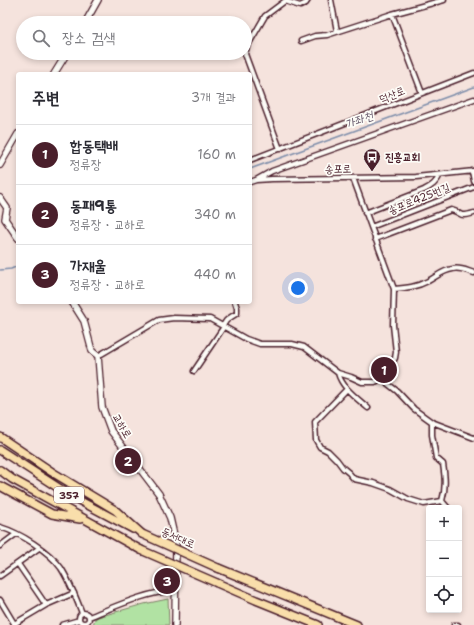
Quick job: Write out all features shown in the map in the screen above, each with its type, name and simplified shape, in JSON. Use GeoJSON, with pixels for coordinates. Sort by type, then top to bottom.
{"type":"FeatureCollection","features":[{"type":"Feature","properties":{"kind":"highway"},"geometry":{"type":"LineString","coordinates":[[0,433],[20,450]]}},
{"type":"Feature","properties":{"kind":"highway"},"geometry":{"type":"LineString","coordinates":[[0,436],[52,472],[115,510],[142,534]]}},
{"type":"Feature","properties":{"kind":"highway","name":"동서대로"},"geometry":{"type":"LineString","coordinates":[[0,450],[71,496],[142,534],[218,568],[357,625]]}},
{"type":"Feature","properties":{"kind":"highway","name":"357"},"geometry":{"type":"LineString","coordinates":[[0,470],[12,479],[141,550],[318,625]]}},
{"type":"Feature","properties":{"kind":"highway"},"geometry":{"type":"LineString","coordinates":[[0,486],[52,514],[86,520]]}},
{"type":"Feature","properties":{"kind":"street"},"geometry":{"type":"LineString","coordinates":[[89,16],[98,0]]}},
{"type":"Feature","properties":{"kind":"street"},"geometry":{"type":"LineString","coordinates":[[252,38],[265,16],[285,1],[300,6],[308,0]]}},
{"type":"Feature","properties":{"kind":"street"},"geometry":{"type":"LineString","coordinates":[[331,0],[337,31]]}},
{"type":"Feature","properties":{"kind":"street"},"geometry":{"type":"LineString","coordinates":[[301,42],[315,36],[327,35],[392,14],[444,0]]}},
{"type":"Feature","properties":{"kind":"street"},"geometry":{"type":"LineString","coordinates":[[392,14],[422,93]]}},
{"type":"Feature","properties":{"kind":"street"},"geometry":{"type":"LineString","coordinates":[[55,72],[63,60]]}},
{"type":"Feature","properties":{"kind":"street"},"geometry":{"type":"LineString","coordinates":[[247,60],[252,72]]}},
{"type":"Feature","properties":{"kind":"street"},"geometry":{"type":"LineString","coordinates":[[252,73],[280,149]]}},
{"type":"Feature","properties":{"kind":"street","name":"덕산로"},"geometry":{"type":"LineString","coordinates":[[252,159],[474,73]]}},
{"type":"Feature","properties":{"kind":"street"},"geometry":{"type":"LineString","coordinates":[[256,180],[272,171],[474,99]]}},
{"type":"Feature","properties":{"kind":"street"},"geometry":{"type":"LineString","coordinates":[[0,165],[16,137]]}},
{"type":"Feature","properties":{"kind":"street"},"geometry":{"type":"LineString","coordinates":[[473,171],[474,181]]}},
{"type":"Feature","properties":{"kind":"street","name":"송포로"},"geometry":{"type":"LineString","coordinates":[[252,181],[272,179],[416,177],[473,171]]}},
{"type":"Feature","properties":{"kind":"street"},"geometry":{"type":"LineString","coordinates":[[365,213],[433,186],[440,175]]}},
{"type":"Feature","properties":{"kind":"street"},"geometry":{"type":"LineString","coordinates":[[98,356],[159,320],[174,318],[210,319],[246,339],[260,344],[292,344],[304,347],[338,373],[362,382],[375,382],[384,378],[395,358],[396,352],[393,325],[394,289],[353,178]]}},
{"type":"Feature","properties":{"kind":"street","name":"송포로425번길"},"geometry":{"type":"LineString","coordinates":[[371,227],[474,187]]}},
{"type":"Feature","properties":{"kind":"street"},"geometry":{"type":"LineString","coordinates":[[0,198],[7,208],[4,219],[16,235]]}},
{"type":"Feature","properties":{"kind":"street","name":"송포로425번길"},"geometry":{"type":"LineString","coordinates":[[375,239],[451,210],[455,211],[458,215],[464,216],[474,213]]}},
{"type":"Feature","properties":{"kind":"street"},"geometry":{"type":"LineString","coordinates":[[394,289],[408,288],[426,282],[442,272],[453,268],[474,272]]}},
{"type":"Feature","properties":{"kind":"street","name":"교하로"},"geometry":{"type":"LineString","coordinates":[[73,304],[84,322],[92,351],[98,356],[102,407],[111,431],[159,494],[170,518],[176,544],[175,625]]}},
{"type":"Feature","properties":{"kind":"street"},"geometry":{"type":"LineString","coordinates":[[194,371],[223,328],[224,323],[227,319],[237,313],[236,304]]}},
{"type":"Feature","properties":{"kind":"street"},"geometry":{"type":"LineString","coordinates":[[338,373],[347,389],[368,408]]}},
{"type":"Feature","properties":{"kind":"street"},"geometry":{"type":"LineString","coordinates":[[384,378],[388,384],[397,390],[414,409],[432,422],[474,438]]}},
{"type":"Feature","properties":{"kind":"street"},"geometry":{"type":"LineString","coordinates":[[347,389],[315,422],[316,440],[320,447],[328,451],[354,479],[373,483],[390,489],[408,499],[424,504],[442,501]]}},
{"type":"Feature","properties":{"kind":"street"},"geometry":{"type":"LineString","coordinates":[[432,422],[436,458],[443,464],[446,479],[445,492],[442,501]]}},
{"type":"Feature","properties":{"kind":"street"},"geometry":{"type":"LineString","coordinates":[[442,501],[445,505]]}},
{"type":"Feature","properties":{"kind":"street"},"geometry":{"type":"LineString","coordinates":[[0,527],[16,534],[39,548],[53,559],[60,567],[74,593],[82,613],[89,617]]}},
{"type":"Feature","properties":{"kind":"street"},"geometry":{"type":"LineString","coordinates":[[0,546],[16,534]]}},
{"type":"Feature","properties":{"kind":"street"},"geometry":{"type":"LineString","coordinates":[[0,576],[39,548]]}},
{"type":"Feature","properties":{"kind":"street"},"geometry":{"type":"LineString","coordinates":[[18,564],[46,605]]}},
{"type":"Feature","properties":{"kind":"street"},"geometry":{"type":"LineString","coordinates":[[89,617],[145,595],[175,590]]}},
{"type":"Feature","properties":{"kind":"street"},"geometry":{"type":"LineString","coordinates":[[0,600],[15,624],[46,605],[74,593]]}},
{"type":"Feature","properties":{"kind":"street"},"geometry":{"type":"LineString","coordinates":[[79,620],[82,613]]}},
{"type":"Feature","properties":{"kind":"street"},"geometry":{"type":"LineString","coordinates":[[79,620],[86,624],[89,617]]}},
{"type":"Feature","properties":{"kind":"street"},"geometry":{"type":"LineString","coordinates":[[62,625],[79,620]]}},
{"type":"Feature","properties":{"kind":"green space"},"geometry":{"type":"Polygon","coordinates":[[[168,599],[169,625],[93,625],[95,619],[98,617],[168,599]]]}},
{"type":"Feature","properties":{"kind":"waterway","name":"가좌천"},"geometry":{"type":"LineString","coordinates":[[252,168],[474,87]]}},
{"type":"Feature","properties":{"kind":"waterway","name":"가좌천"},"geometry":{"type":"LineString","coordinates":[[0,270],[16,267]]}},
{"type":"Feature","properties":{"kind":"place","name":"진흥교회"},"geometry":{"type":"Point","coordinates":[372,172]}},
{"type":"Feature","properties":{"kind":"place","name":"합동택배"},"geometry":{"type":"Point","coordinates":[384,370]}},
{"type":"Feature","properties":{"kind":"place","name":"동패9통"},"geometry":{"type":"Point","coordinates":[128,461]}},
{"type":"Feature","properties":{"kind":"place","name":"가재울"},"geometry":{"type":"Point","coordinates":[167,581]}}]}
